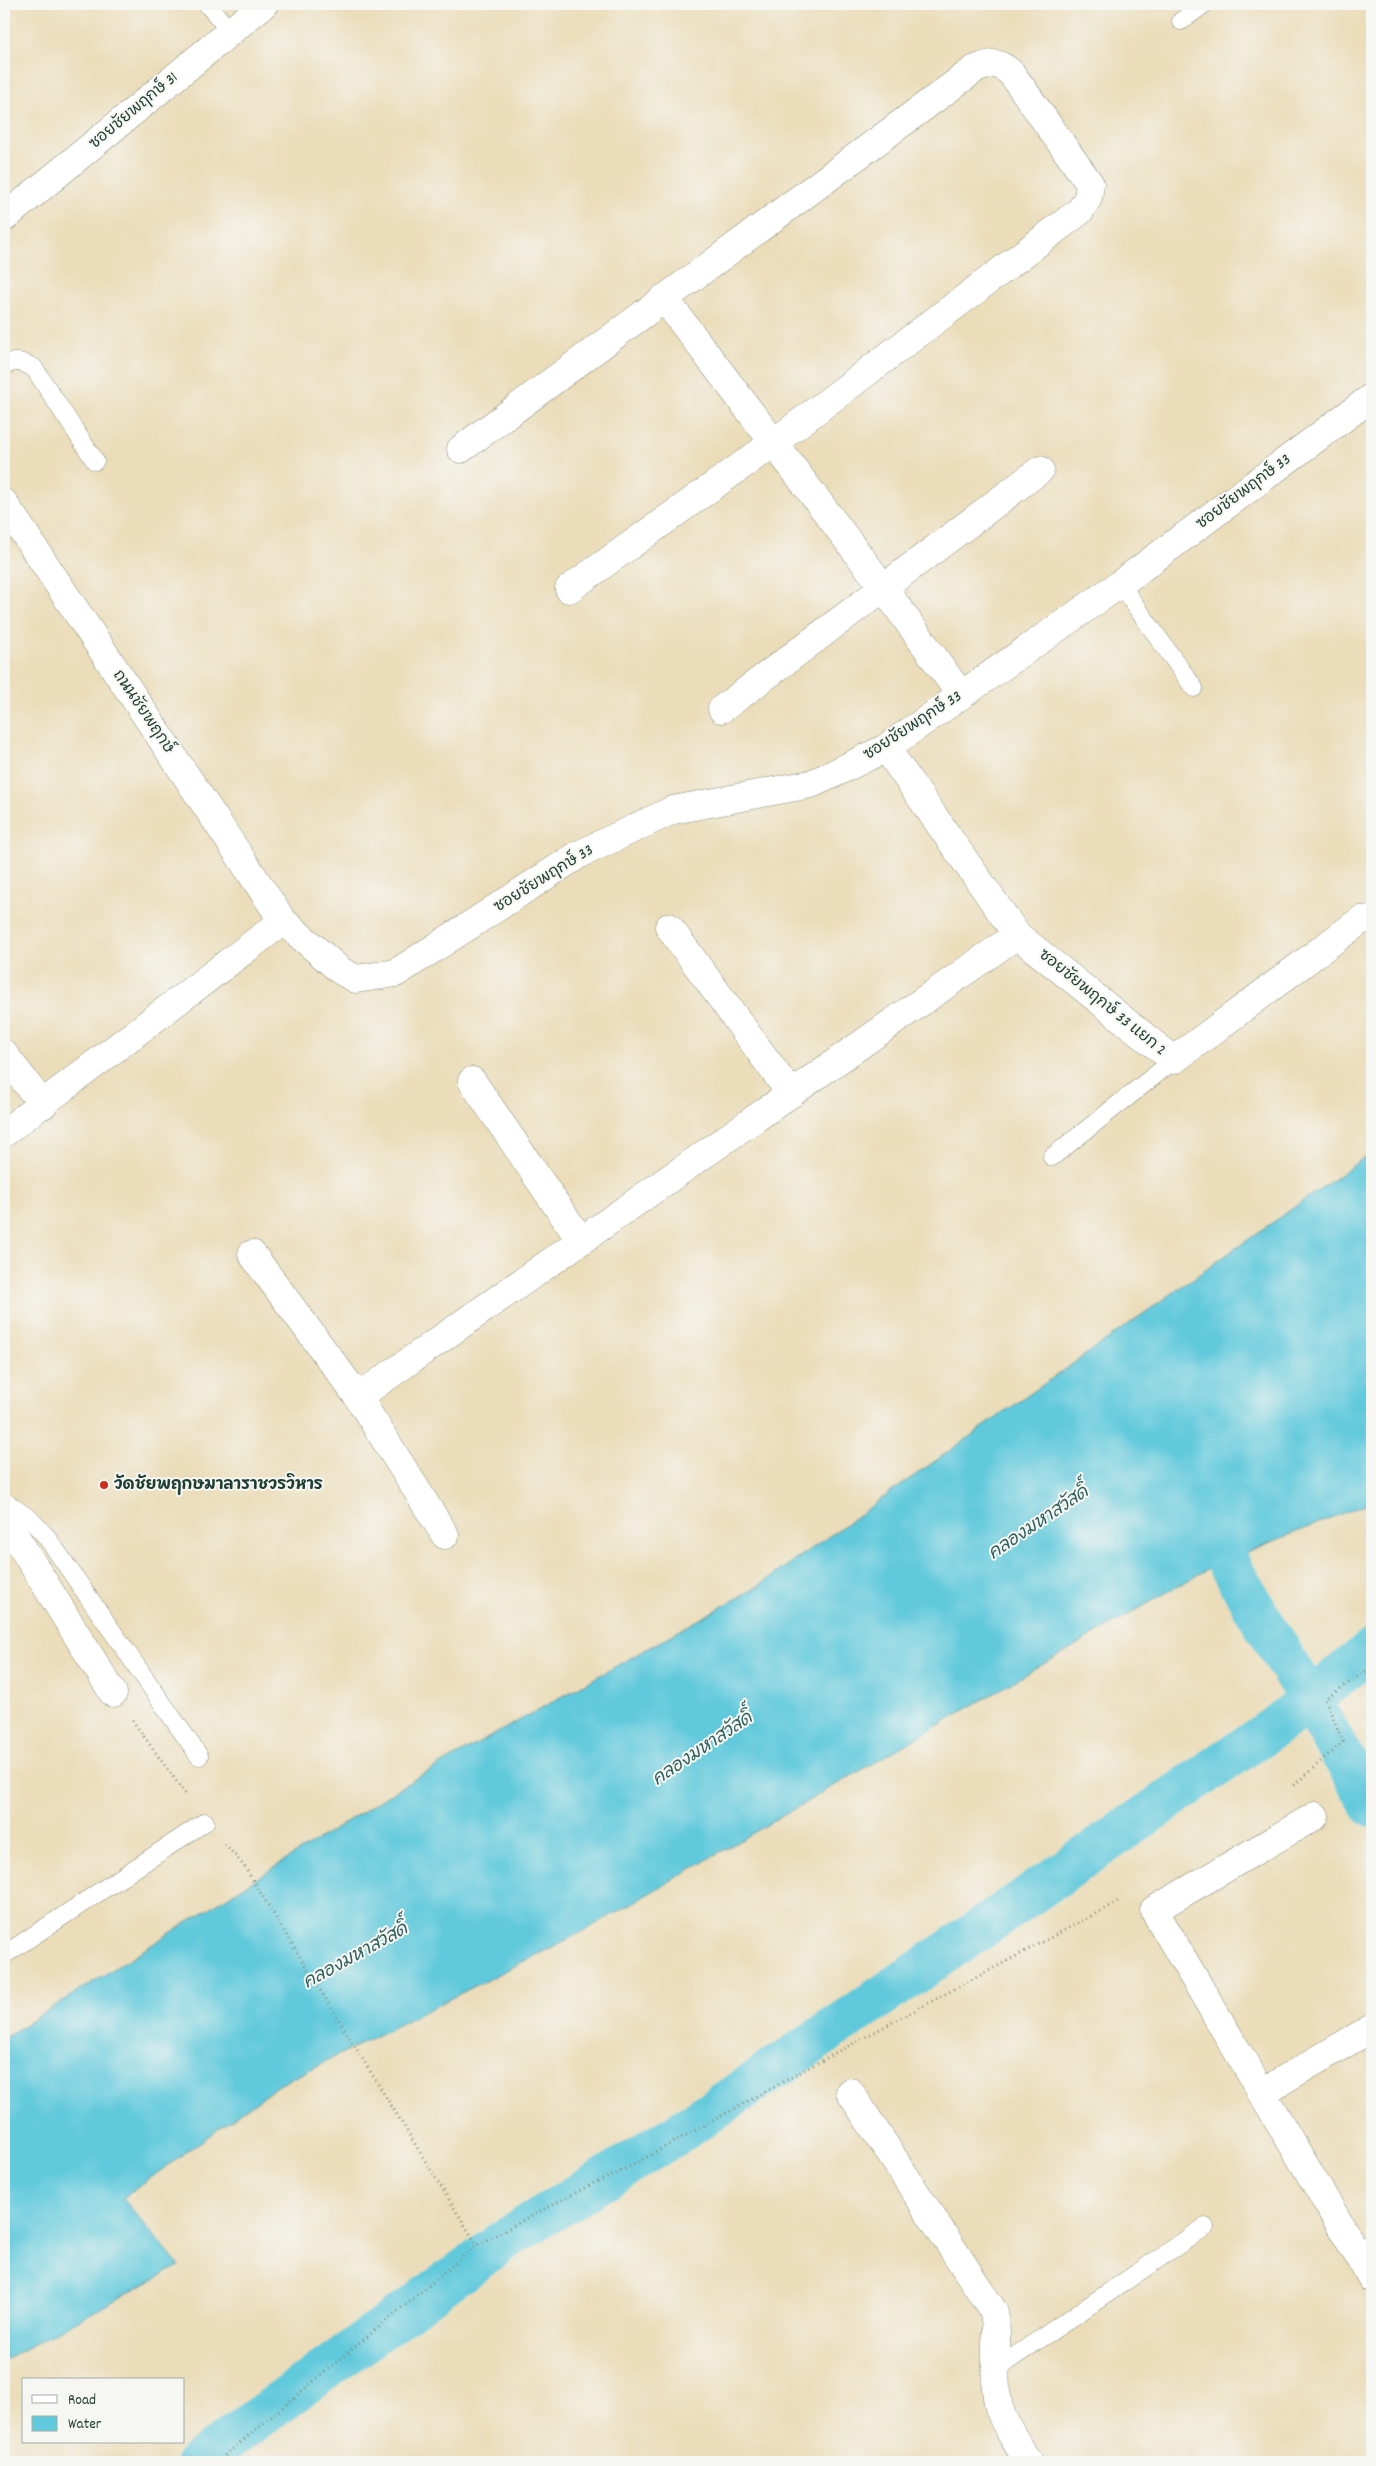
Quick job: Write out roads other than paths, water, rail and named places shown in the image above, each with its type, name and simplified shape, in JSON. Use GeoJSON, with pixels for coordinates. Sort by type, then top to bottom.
{"type":"FeatureCollection","features":[{"type":"Feature","properties":{"kind":"street","name":"ซอยชัยพฤกษ์ 31"},"geometry":{"type":"LineString","coordinates":[[4,218],[264,4]]}},
{"type":"Feature","properties":{"kind":"street"},"geometry":{"type":"LineString","coordinates":[[461,449],[975,69],[994,63],[1002,65],[1012,74],[1090,184],[1088,198],[1080,211],[772,444],[569,589]]}},
{"type":"Feature","properties":{"kind":"street"},"geometry":{"type":"LineString","coordinates":[[664,298],[772,444],[883,587],[961,695]]}},
{"type":"Feature","properties":{"kind":"street","name":"ซอยชัยพฤกษ์ 33"},"geometry":{"type":"LineString","coordinates":[[283,921],[341,971],[356,979],[396,973],[578,855],[673,810],[811,784],[886,748],[1120,584],[1372,397]]}},
{"type":"Feature","properties":{"kind":"street"},"geometry":{"type":"LineString","coordinates":[[722,709],[1040,470]]}},
{"type":"Feature","properties":{"kind":"street","name":"ถนนชัยพฤกษ์"},"geometry":{"type":"LineString","coordinates":[[8,518],[283,921]]}},
{"type":"Feature","properties":{"kind":"street","name":"ซอยชัยพฤกษ์ 33 แยก 2"},"geometry":{"type":"LineString","coordinates":[[886,748],[1017,936],[1174,1060],[1361,920],[1372,919]]}},
{"type":"Feature","properties":{"kind":"street"},"geometry":{"type":"LineString","coordinates":[[4,1133],[283,921]]}},
{"type":"Feature","properties":{"kind":"street"},"geometry":{"type":"LineString","coordinates":[[668,927],[791,1094]]}},
{"type":"Feature","properties":{"kind":"street"},"geometry":{"type":"LineString","coordinates":[[358,1397],[1017,936]]}},
{"type":"Feature","properties":{"kind":"street"},"geometry":{"type":"LineString","coordinates":[[4,1054],[43,1105]]}},
{"type":"Feature","properties":{"kind":"street"},"geometry":{"type":"LineString","coordinates":[[472,1081],[581,1241]]}},
{"type":"Feature","properties":{"kind":"street"},"geometry":{"type":"LineString","coordinates":[[252,1254],[358,1397],[445,1535]]}},
{"type":"Feature","properties":{"kind":"street"},"geometry":{"type":"LineString","coordinates":[[4,1514],[12,1531],[113,1693]]}},
{"type":"Feature","properties":{"kind":"street"},"geometry":{"type":"LineString","coordinates":[[1315,1816],[1154,1910],[1372,2279]]}},
{"type":"Feature","properties":{"kind":"street"},"geometry":{"type":"LineString","coordinates":[[1261,2093],[1372,2028]]}},
{"type":"Feature","properties":{"kind":"street"},"geometry":{"type":"LineString","coordinates":[[850,2092],[994,2312],[998,2332],[996,2369],[1000,2409],[1028,2462]]}},
{"type":"Feature","properties":{"kind":"lane"},"geometry":{"type":"LineString","coordinates":[[207,4],[230,31]]}},
{"type":"Feature","properties":{"kind":"lane"},"geometry":{"type":"LineString","coordinates":[[1181,21],[1204,4]]}},
{"type":"Feature","properties":{"kind":"lane"},"geometry":{"type":"LineString","coordinates":[[4,366],[9,363],[22,361],[34,368],[95,461]]}},
{"type":"Feature","properties":{"kind":"lane"},"geometry":{"type":"LineString","coordinates":[[1120,584],[1194,688]]}},
{"type":"Feature","properties":{"kind":"lane"},"geometry":{"type":"LineString","coordinates":[[1052,1157],[1174,1060]]}},
{"type":"Feature","properties":{"kind":"lane"},"geometry":{"type":"LineString","coordinates":[[4,1501],[30,1518],[46,1536],[198,1756]]}},
{"type":"Feature","properties":{"kind":"lane"},"geometry":{"type":"LineString","coordinates":[[4,1955],[205,1822]]}},
{"type":"Feature","properties":{"kind":"lane"},"geometry":{"type":"LineString","coordinates":[[996,2369],[1205,2227]]}},
{"type":"Feature","properties":{"kind":"water","name":"คลองมหาสวัสดิ์"},"geometry":{"type":"Polygon","coordinates":[[[1372,1152],[1372,1502],[1216,1564],[586,1930],[279,2085],[123,2198],[179,2266],[4,2360],[4,2038],[406,1784],[757,1587],[1372,1152]]]}},
{"type":"Feature","properties":{"kind":"waterway"},"geometry":{"type":"LineString","coordinates":[[1196,1509],[1372,1806]]}},
{"type":"Feature","properties":{"kind":"waterway"},"geometry":{"type":"LineString","coordinates":[[197,2462],[509,2237],[682,2131],[1280,1723],[1372,1650]]}},
{"type":"Feature","properties":{"kind":"place","name":"วัดชัยพฤกษมาลาราชวรวิหาร"},"geometry":{"type":"Point","coordinates":[104,1485]}}]}
